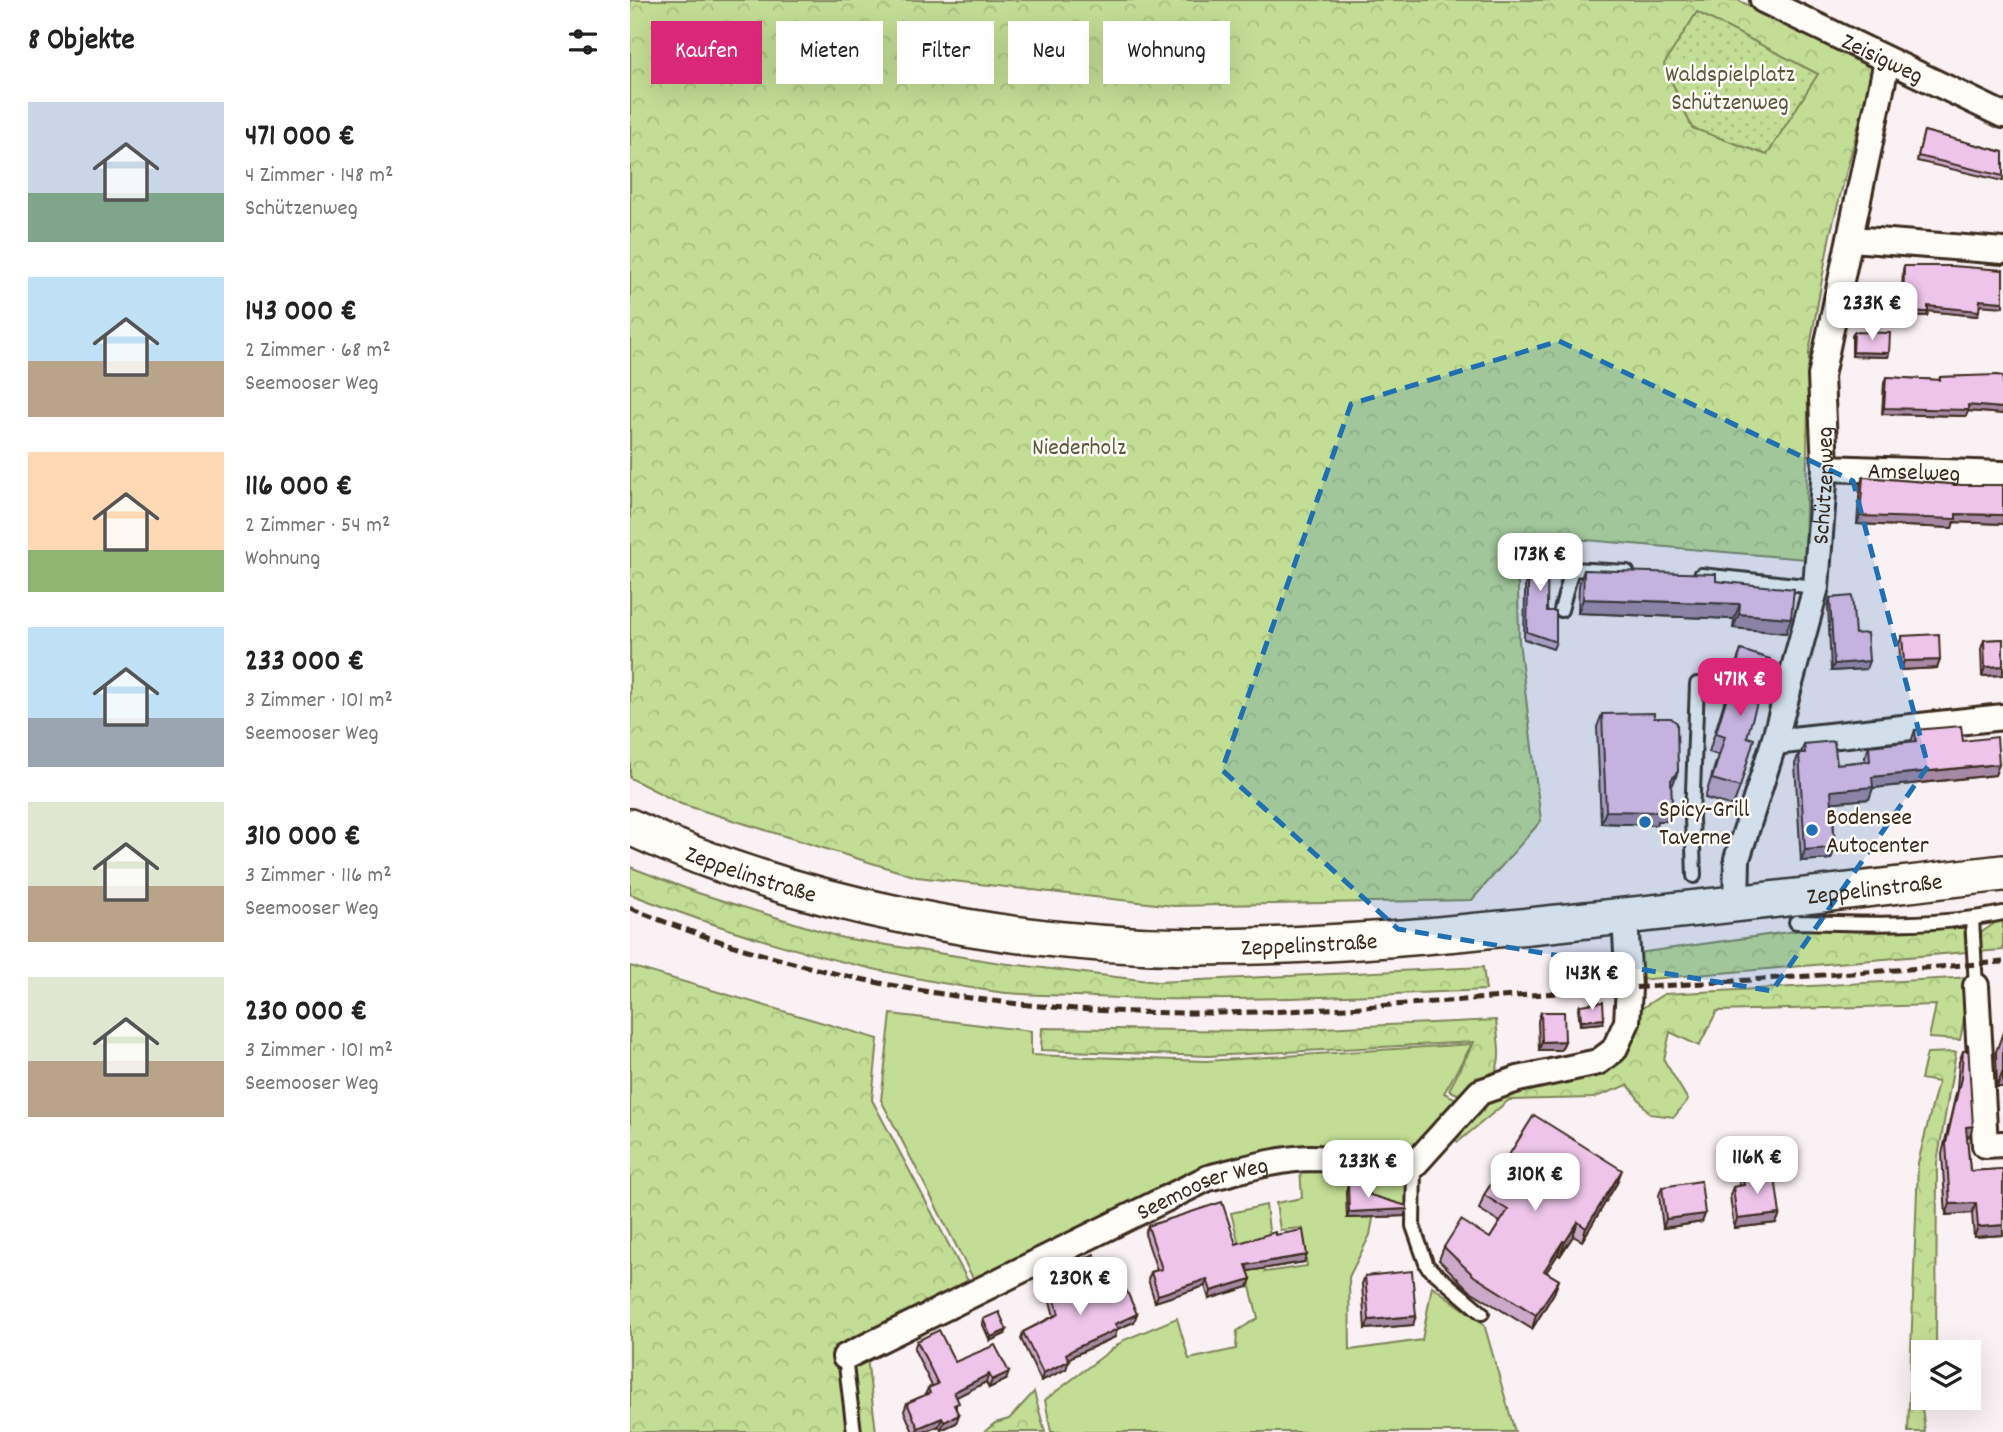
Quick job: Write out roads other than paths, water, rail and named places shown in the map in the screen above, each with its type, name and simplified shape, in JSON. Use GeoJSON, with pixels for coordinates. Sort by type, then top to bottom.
{"type":"FeatureCollection","features":[{"type":"Feature","properties":{"kind":"main road","name":"Zeppelinstraße"},"geometry":{"type":"LineString","coordinates":[[630,827],[673,847],[795,887],[916,917],[1119,944],[1194,947],[1326,943],[1625,916],[2003,873]]}},
{"type":"Feature","properties":{"kind":"street","name":"Zeisigweg"},"geometry":{"type":"LineString","coordinates":[[1763,0],[2003,115]]}},
{"type":"Feature","properties":{"kind":"street","name":"Schützenweg"},"geometry":{"type":"LineString","coordinates":[[1736,904],[1737,859],[1774,742],[1816,587],[1825,468],[1821,376],[1852,239],[1887,61]]}},
{"type":"Feature","properties":{"kind":"street"},"geometry":{"type":"LineString","coordinates":[[1852,239],[2003,251]]}},
{"type":"Feature","properties":{"kind":"street","name":"Amselweg"},"geometry":{"type":"LineString","coordinates":[[1825,468],[2003,474]]}},
{"type":"Feature","properties":{"kind":"street"},"geometry":{"type":"LineString","coordinates":[[1774,742],[2003,718]]}},
{"type":"Feature","properties":{"kind":"street"},"geometry":{"type":"LineString","coordinates":[[1414,1165],[1480,1092],[1518,1079],[1598,1062],[1614,1050],[1627,1022],[1629,988],[1625,916]]}},
{"type":"Feature","properties":{"kind":"street"},"geometry":{"type":"LineString","coordinates":[[1976,986],[1984,1145],[2003,1144]]}},
{"type":"Feature","properties":{"kind":"street","name":"Seemooser Weg"},"geometry":{"type":"LineString","coordinates":[[845,1357],[1208,1178],[1257,1166],[1310,1158],[1383,1166],[1414,1165]]}},
{"type":"Feature","properties":{"kind":"lane"},"geometry":{"type":"LineString","coordinates":[[1561,610],[1572,569],[1640,572]]}},
{"type":"Feature","properties":{"kind":"lane"},"geometry":{"type":"LineString","coordinates":[[1681,574],[1816,587]]}},
{"type":"Feature","properties":{"kind":"lane"},"geometry":{"type":"LineString","coordinates":[[1694,876],[1692,818],[1697,684]]}},
{"type":"Feature","properties":{"kind":"lane"},"geometry":{"type":"LineString","coordinates":[[1796,922],[1866,925],[1972,919],[2003,913]]}},
{"type":"Feature","properties":{"kind":"lane"},"geometry":{"type":"LineString","coordinates":[[1972,919],[1976,986]]}},
{"type":"Feature","properties":{"kind":"lane"},"geometry":{"type":"LineString","coordinates":[[1414,1165],[1413,1226],[1427,1266],[1482,1313]]}},
{"type":"Feature","properties":{"kind":"lane","name":"Seemooser Weg"},"geometry":{"type":"LineString","coordinates":[[845,1357],[853,1432]]}},
{"type":"Feature","properties":{"kind":"railway"},"geometry":{"type":"LineString","coordinates":[[630,908],[698,934],[837,974],[979,999],[1124,1012],[1240,1013],[1326,1009],[2003,962]]}},
{"type":"Feature","properties":{"kind":"place","name":"Spicy-Grill Taverne"},"geometry":{"type":"Point","coordinates":[1645,822]}},
{"type":"Feature","properties":{"kind":"place","name":"Bodensee Autocenter"},"geometry":{"type":"Point","coordinates":[1812,830]}},
{"type":"Feature","properties":{"kind":"park label","name":"Waldspielplatz Schützenweg"},"geometry":{"type":"Point","coordinates":[1730,87]}},
{"type":"Feature","properties":{"kind":"park label","name":"Niederholz"},"geometry":{"type":"Point","coordinates":[1079,446]}}]}
